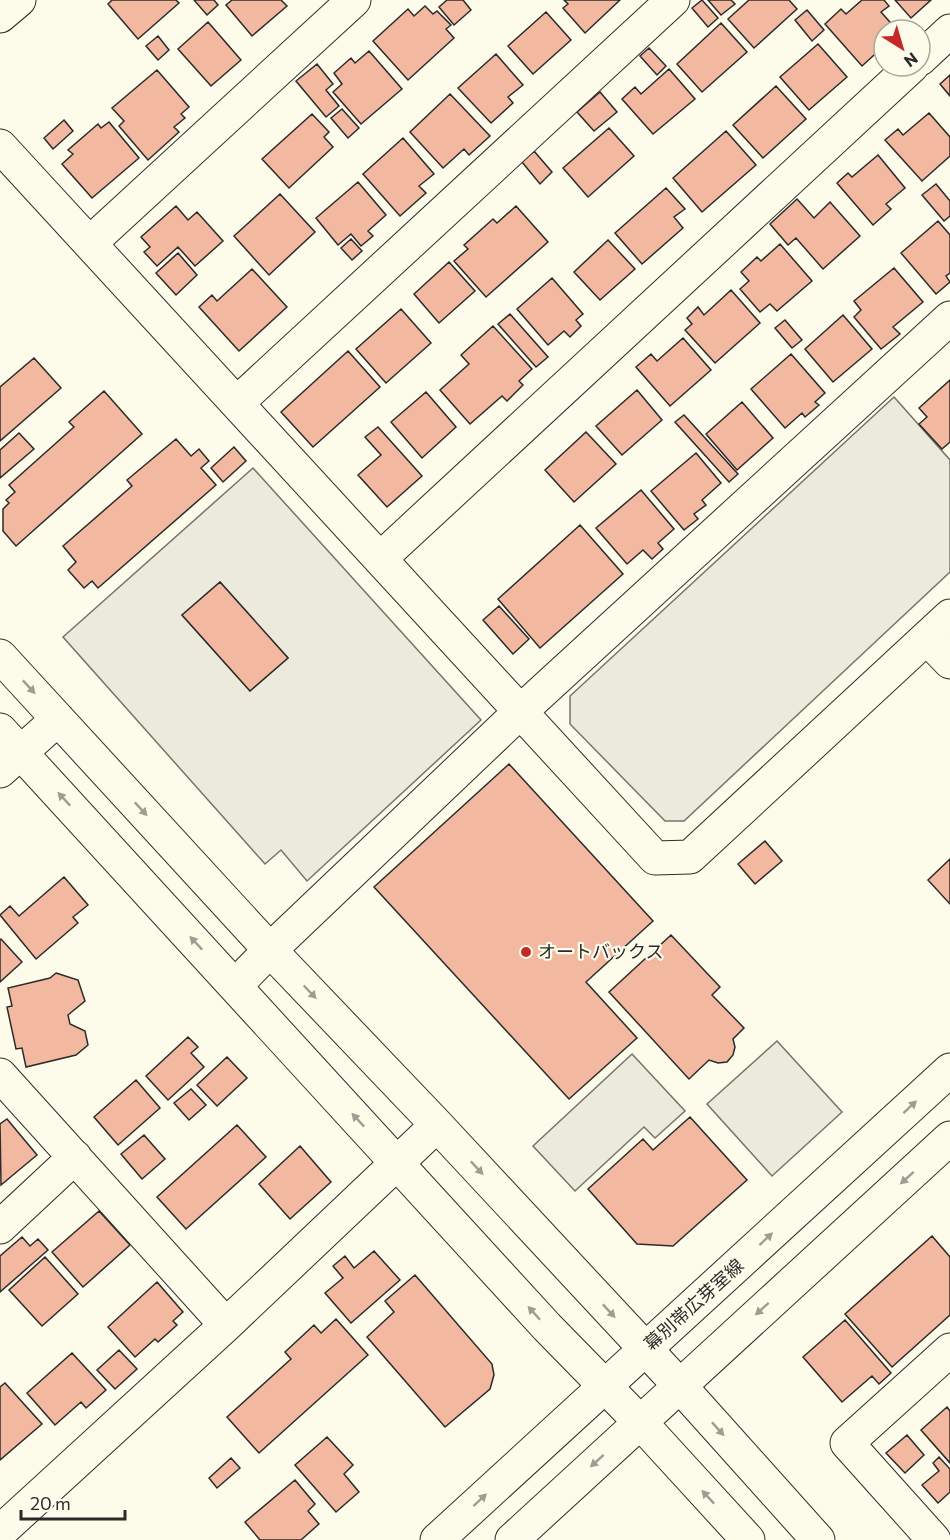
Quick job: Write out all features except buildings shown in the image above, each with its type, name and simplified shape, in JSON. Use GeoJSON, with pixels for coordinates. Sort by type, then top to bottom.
{"type":"FeatureCollection","features":[{"type":"Feature","properties":{"kind":"street"},"geometry":{"type":"LineString","coordinates":[[0,16],[19,0]]}},
{"type":"Feature","properties":{"kind":"street"},"geometry":{"type":"LineString","coordinates":[[90,243],[354,0]]}},
{"type":"Feature","properties":{"kind":"street"},"geometry":{"type":"LineString","coordinates":[[237,403],[673,0]]}},
{"type":"Feature","properties":{"kind":"street"},"geometry":{"type":"LineString","coordinates":[[932,48],[950,31]]}},
{"type":"Feature","properties":{"kind":"street"},"geometry":{"type":"LineString","coordinates":[[381,558],[899,78]]}},
{"type":"Feature","properties":{"kind":"street"},"geometry":{"type":"LineString","coordinates":[[0,146],[655,858],[690,857],[938,627],[950,662]]}},
{"type":"Feature","properties":{"kind":"street"},"geometry":{"type":"LineString","coordinates":[[235,986],[521,711],[950,318]]}},
{"type":"Feature","properties":{"kind":"street"},"geometry":{"type":"LineString","coordinates":[[0,656],[270,950],[437,1125],[679,1386],[818,1540]]}},
{"type":"Feature","properties":{"kind":"street"},"geometry":{"type":"LineString","coordinates":[[58,719],[7,751],[235,986],[547,1327],[640,1422],[748,1540]]}},
{"type":"Feature","properties":{"kind":"street","name":"幕別帯広芽室線"},"geometry":{"type":"LineString","coordinates":[[437,1540],[950,1070]]}},
{"type":"Feature","properties":{"kind":"street"},"geometry":{"type":"LineString","coordinates":[[0,1075],[226,1324]]}},
{"type":"Feature","properties":{"kind":"street"},"geometry":{"type":"LineString","coordinates":[[0,1532],[226,1324],[437,1125]]}},
{"type":"Feature","properties":{"kind":"street"},"geometry":{"type":"LineString","coordinates":[[512,1540],[950,1138]]}},
{"type":"Feature","properties":{"kind":"street"},"geometry":{"type":"LineString","coordinates":[[0,1227],[75,1157]]}},
{"type":"Feature","properties":{"kind":"street"},"geometry":{"type":"LineString","coordinates":[[934,1540],[847,1443],[950,1350]]}},
{"type":"Feature","properties":{"kind":"shaded area"},"geometry":{"type":"Polygon","coordinates":[[[894,397],[950,460],[950,572],[684,821],[665,821],[570,724],[570,696],[894,397]]]}},
{"type":"Feature","properties":{"kind":"shaded area"},"geometry":{"type":"Polygon","coordinates":[[[253,468],[481,720],[307,881],[281,850],[265,864],[63,637],[253,468]],[[220,582],[182,615],[250,691],[288,658],[220,582]]]}},
{"type":"Feature","properties":{"kind":"shaded area"},"geometry":{"type":"Polygon","coordinates":[[[777,1041],[842,1112],[772,1176],[707,1104],[777,1041]]]}},
{"type":"Feature","properties":{"kind":"shaded area"},"geometry":{"type":"Polygon","coordinates":[[[632,1054],[685,1111],[655,1138],[644,1127],[575,1191],[533,1146],[632,1054]]]}},
{"type":"Feature","properties":{"kind":"place","name":"オートバックス"},"geometry":{"type":"Point","coordinates":[526,952]}}]}
